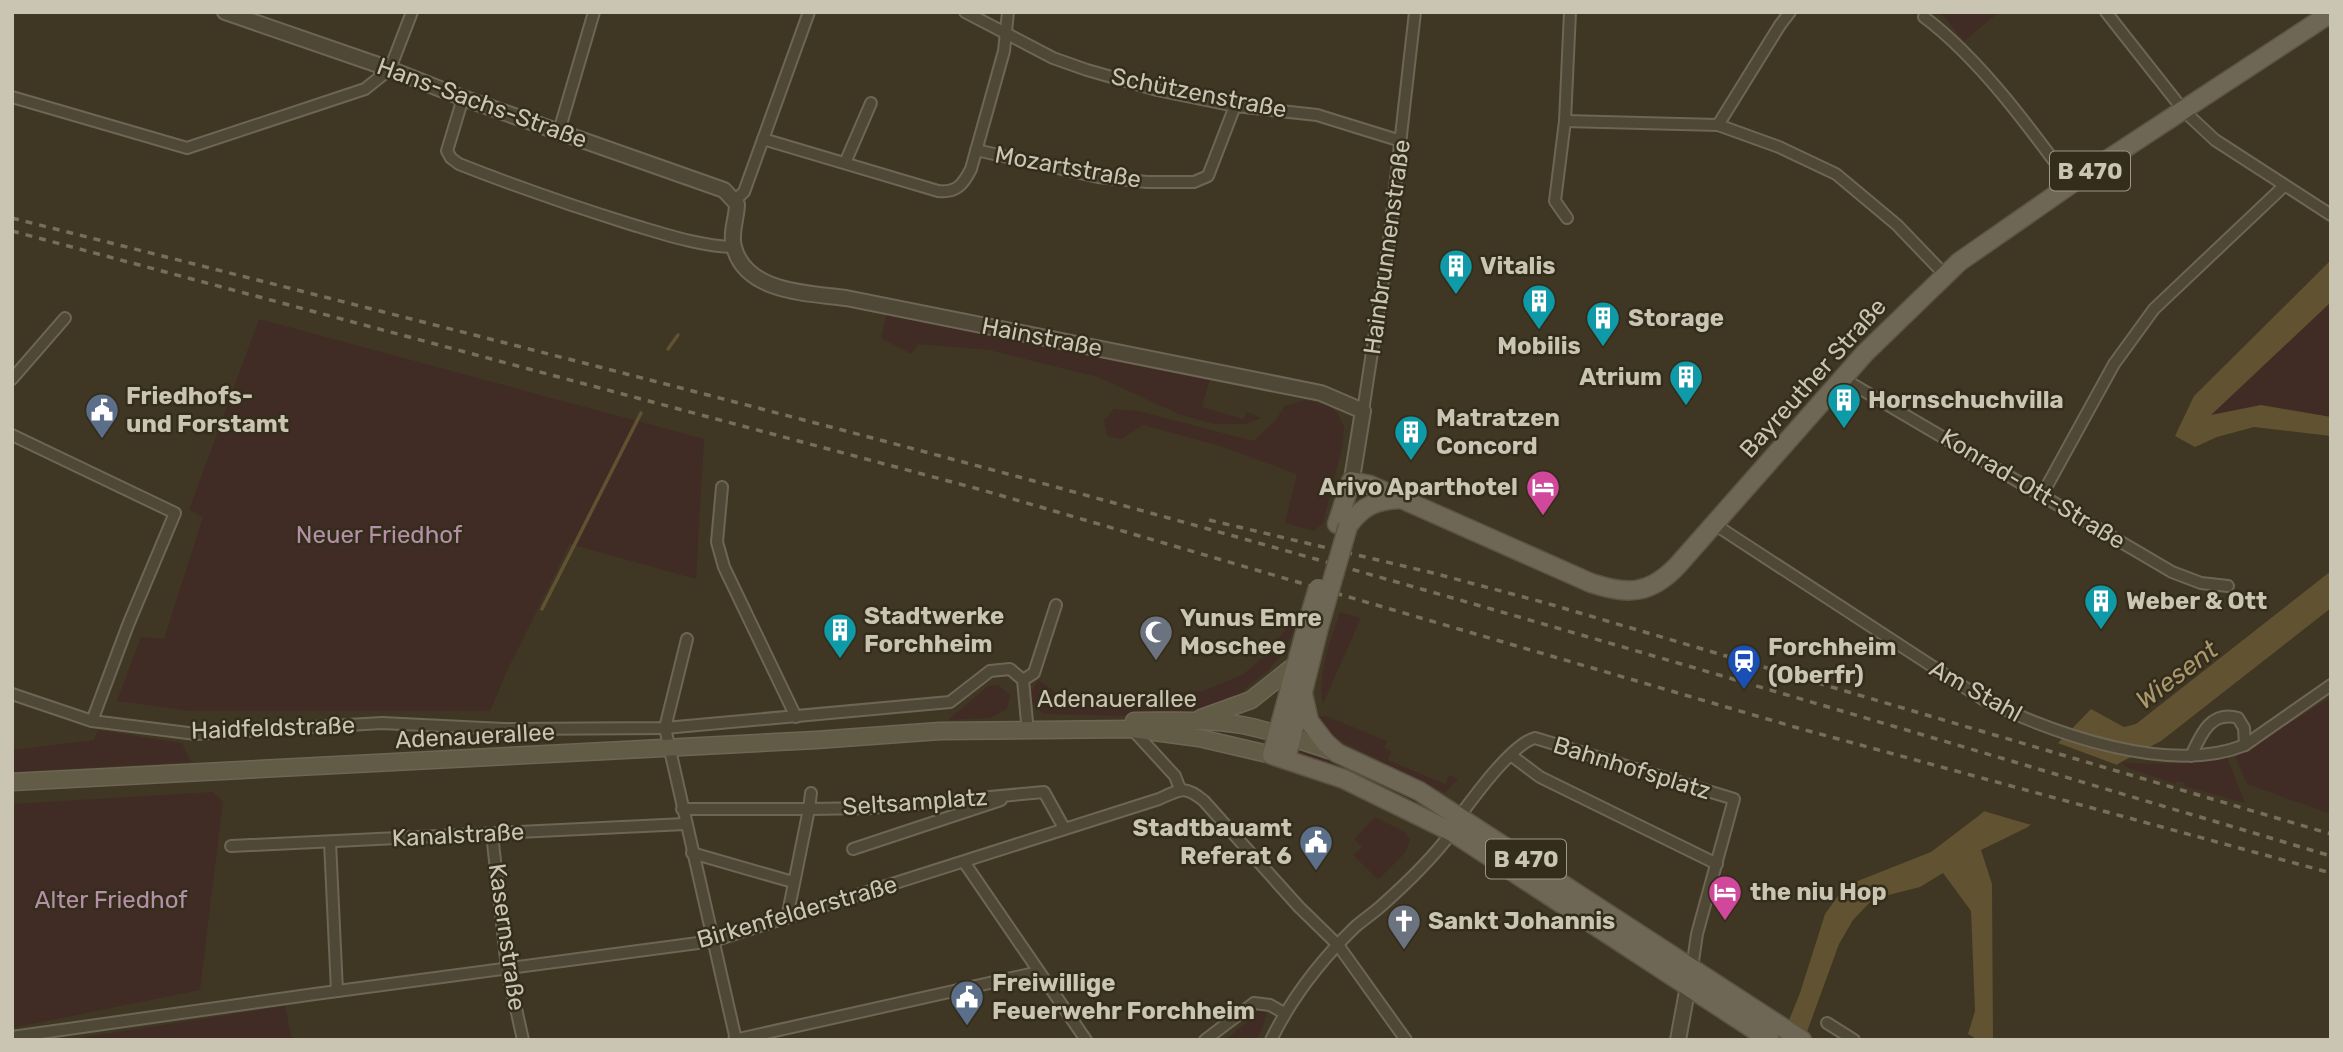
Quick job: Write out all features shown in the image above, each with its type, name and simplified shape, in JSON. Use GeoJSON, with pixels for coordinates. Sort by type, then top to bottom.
{"type":"FeatureCollection","features":[{"type":"Feature","properties":{"kind":"main road","name":"Bayreuther Straße"},"geometry":{"type":"LineString","coordinates":[[1351,481],[1370,485],[1591,583],[1622,592],[1640,590],[1665,578],[1842,378],[1959,262],[2071,184],[2331,13]]}},
{"type":"Feature","properties":{"kind":"main road","name":"B 470"},"geometry":{"type":"LineString","coordinates":[[1285,735],[1300,710],[1313,626],[1342,525],[1351,481]]}},
{"type":"Feature","properties":{"kind":"main road"},"geometry":{"type":"LineString","coordinates":[[1342,525],[1365,507],[1385,500],[1400,499]]}},
{"type":"Feature","properties":{"kind":"main road","name":"B 470"},"geometry":{"type":"LineString","coordinates":[[1313,626],[1295,665],[1285,735],[1279,757],[1344,779],[1455,824],[1692,968],[1776,1033]]}},
{"type":"Feature","properties":{"kind":"main road"},"geometry":{"type":"LineString","coordinates":[[1191,720],[1251,700],[1295,665]]}},
{"type":"Feature","properties":{"kind":"main road","name":"B 470"},"geometry":{"type":"LineString","coordinates":[[1302,690],[1306,713],[1316,732],[1337,753],[1419,791],[1455,824],[1688,986],[1776,1033],[1802,1040]]}},
{"type":"Feature","properties":{"kind":"main road","name":"Adenauerallee"},"geometry":{"type":"LineString","coordinates":[[940,732],[978,723],[1191,720],[1240,725],[1285,735],[1337,753]]}},
{"type":"Feature","properties":{"kind":"main road","name":"Adenauerallee"},"geometry":{"type":"LineString","coordinates":[[12,782],[940,732],[1132,729],[1199,738],[1279,757]]}},
{"type":"Feature","properties":{"kind":"main road"},"geometry":{"type":"LineString","coordinates":[[1688,986],[1692,968]]}},
{"type":"Feature","properties":{"kind":"street","name":"Hans-Sachs-Straße"},"geometry":{"type":"LineString","coordinates":[[225,12],[724,190],[736,200]]}},
{"type":"Feature","properties":{"kind":"street"},"geometry":{"type":"LineString","coordinates":[[12,97],[187,148],[365,89],[390,69],[412,12]]}},
{"type":"Feature","properties":{"kind":"street"},"geometry":{"type":"LineString","coordinates":[[559,131],[594,12]]}},
{"type":"Feature","properties":{"kind":"street"},"geometry":{"type":"LineString","coordinates":[[463,98],[447,151],[458,164],[634,225],[698,243],[734,247],[736,200],[744,192],[808,14],[796,12]]}},
{"type":"Feature","properties":{"kind":"street","name":"Schützenstraße"},"geometry":{"type":"LineString","coordinates":[[965,12],[1053,58],[1087,70],[1157,90],[1235,106],[1317,115],[1401,141]]}},
{"type":"Feature","properties":{"kind":"street"},"geometry":{"type":"LineString","coordinates":[[763,139],[938,191],[957,190],[966,180],[976,150],[1004,51],[1008,12]]}},
{"type":"Feature","properties":{"kind":"street","name":"Hainbrunnenstraße"},"geometry":{"type":"LineString","coordinates":[[1351,481],[1389,241],[1415,12]]}},
{"type":"Feature","properties":{"kind":"street"},"geometry":{"type":"LineString","coordinates":[[1567,218],[1555,201],[1565,121],[1570,12]]}},
{"type":"Feature","properties":{"kind":"street"},"geometry":{"type":"LineString","coordinates":[[1718,125],[1790,12]]}},
{"type":"Feature","properties":{"kind":"street"},"geometry":{"type":"LineString","coordinates":[[2106,12],[2184,111],[2215,140],[2331,215]]}},
{"type":"Feature","properties":{"kind":"street"},"geometry":{"type":"LineString","coordinates":[[1924,17],[1959,47],[2029,127],[2071,184]]}},
{"type":"Feature","properties":{"kind":"street"},"geometry":{"type":"LineString","coordinates":[[845,163],[871,103]]}},
{"type":"Feature","properties":{"kind":"street","name":"Mozartstraße"},"geometry":{"type":"LineString","coordinates":[[976,150],[1098,177],[1194,183],[1208,176],[1235,106]]}},
{"type":"Feature","properties":{"kind":"street"},"geometry":{"type":"LineString","coordinates":[[1565,121],[1718,125],[1779,148],[1836,174],[1897,225],[1945,275]]}},
{"type":"Feature","properties":{"kind":"street"},"geometry":{"type":"LineString","coordinates":[[2042,495],[2114,364],[2154,309],[2284,186]]}},
{"type":"Feature","properties":{"kind":"street","name":"Hainstraße"},"geometry":{"type":"LineString","coordinates":[[734,247],[742,264],[755,276],[778,287],[846,298],[1321,393],[1363,411]]}},
{"type":"Feature","properties":{"kind":"street"},"geometry":{"type":"LineString","coordinates":[[12,379],[65,318]]}},
{"type":"Feature","properties":{"kind":"street","name":"Konrad-Ott-Straße"},"geometry":{"type":"LineString","coordinates":[[1842,378],[2172,572],[2202,583],[2228,586]]}},
{"type":"Feature","properties":{"kind":"street"},"geometry":{"type":"LineString","coordinates":[[12,435],[175,513],[128,625],[92,721]]}},
{"type":"Feature","properties":{"kind":"street"},"geometry":{"type":"LineString","coordinates":[[722,487],[717,542],[724,567],[796,717]]}},
{"type":"Feature","properties":{"kind":"street","name":"Am Stahl"},"geometry":{"type":"LineString","coordinates":[[1714,524],[1984,700],[2026,720],[2066,734],[2147,753],[2191,756],[2229,751],[2245,745],[2331,685]]}},
{"type":"Feature","properties":{"kind":"street"},"geometry":{"type":"LineString","coordinates":[[1027,722],[1023,680],[1034,673],[1056,605]]}},
{"type":"Feature","properties":{"kind":"street"},"geometry":{"type":"LineString","coordinates":[[687,639],[665,728],[735,1040],[1039,972]]}},
{"type":"Feature","properties":{"kind":"street","name":"Haidfeldstraße"},"geometry":{"type":"LineString","coordinates":[[12,694],[92,721],[196,734],[382,723],[504,729],[665,728],[950,702],[990,671],[1010,669],[1023,680]]}},
{"type":"Feature","properties":{"kind":"street"},"geometry":{"type":"LineString","coordinates":[[2191,756],[2213,720],[2226,715],[2238,718],[2244,728],[2245,745]]}},
{"type":"Feature","properties":{"kind":"street"},"geometry":{"type":"LineString","coordinates":[[1132,729],[1175,776],[1180,789],[1190,790],[1205,801],[1299,907],[1338,945],[1406,1040]]}},
{"type":"Feature","properties":{"kind":"street","name":"Bahnhofsplatz"},"geometry":{"type":"LineString","coordinates":[[1271,1040],[1284,1013],[1303,986],[1338,945],[1426,862],[1479,787],[1526,741],[1535,738],[1734,799],[1697,934],[1692,968]]}},
{"type":"Feature","properties":{"kind":"street","name":"Bahnhofsplatz"},"geometry":{"type":"LineString","coordinates":[[1511,756],[1540,777],[1717,864]]}},
{"type":"Feature","properties":{"kind":"street","name":"Birkenfelderstraße"},"geometry":{"type":"LineString","coordinates":[[12,1037],[713,941],[1159,799],[1180,789]]}},
{"type":"Feature","properties":{"kind":"street","name":"Seltsamplatz"},"geometry":{"type":"LineString","coordinates":[[682,809],[871,808],[1044,792],[1064,828]]}},
{"type":"Feature","properties":{"kind":"street","name":"Seltsamplatz"},"geometry":{"type":"LineString","coordinates":[[787,918],[811,793]]}},
{"type":"Feature","properties":{"kind":"street","name":"Seltsamplatz"},"geometry":{"type":"LineString","coordinates":[[853,849],[1020,793]]}},
{"type":"Feature","properties":{"kind":"street","name":"Kanalstraße"},"geometry":{"type":"LineString","coordinates":[[231,846],[685,824]]}},
{"type":"Feature","properties":{"kind":"street","name":"Kasernstraße"},"geometry":{"type":"LineString","coordinates":[[492,834],[507,968],[523,1040]]}},
{"type":"Feature","properties":{"kind":"street"},"geometry":{"type":"LineString","coordinates":[[330,842],[337,991]]}},
{"type":"Feature","properties":{"kind":"street"},"geometry":{"type":"LineString","coordinates":[[692,853],[793,882]]}},
{"type":"Feature","properties":{"kind":"street"},"geometry":{"type":"LineString","coordinates":[[964,862],[1086,1040]]}},
{"type":"Feature","properties":{"kind":"street"},"geometry":{"type":"LineString","coordinates":[[1678,1040],[1688,986]]}},
{"type":"Feature","properties":{"kind":"street"},"geometry":{"type":"LineString","coordinates":[[1205,1040],[1254,1003],[1270,1005],[1284,1013]]}},
{"type":"Feature","properties":{"kind":"street"},"geometry":{"type":"LineString","coordinates":[[1827,1023],[1854,1040]]}},
{"type":"Feature","properties":{"kind":"green space"},"geometry":{"type":"Polygon","coordinates":[[[1943,12],[1995,12],[1997,14],[1964,41],[1943,12]]]}},
{"type":"Feature","properties":{"kind":"green space"},"geometry":{"type":"Polygon","coordinates":[[[2331,302],[2331,417],[2261,405],[2210,416],[2331,302]]]}},
{"type":"Feature","properties":{"kind":"green space"},"geometry":{"type":"Polygon","coordinates":[[[887,312],[1209,376],[1202,407],[1243,419],[1247,412],[1261,418],[1247,424],[1214,424],[1181,415],[1098,377],[989,350],[918,344],[911,354],[881,338],[887,312]]]}},
{"type":"Feature","properties":{"kind":"green space","name":"Neuer Friedhof"},"geometry":{"type":"Polygon","coordinates":[[[259,319],[704,439],[696,579],[570,544],[490,711],[191,711],[117,701],[141,637],[164,639],[203,517],[189,510],[259,319]]]}},
{"type":"Feature","properties":{"kind":"green space"},"geometry":{"type":"Polygon","coordinates":[[[1305,400],[1329,405],[1338,414],[1344,427],[1342,448],[1323,523],[1314,531],[1285,523],[1297,474],[1220,446],[1143,425],[1122,439],[1107,436],[1104,421],[1114,409],[1138,411],[1253,441],[1276,420],[1285,406],[1305,400]]]}},
{"type":"Feature","properties":{"kind":"green space"},"geometry":{"type":"Polygon","coordinates":[[[1340,612],[1361,618],[1323,704],[1323,669],[1340,612]]]}},
{"type":"Feature","properties":{"kind":"green space"},"geometry":{"type":"Polygon","coordinates":[[[1290,623],[1296,625],[1284,651],[1268,671],[1246,688],[1237,699],[1187,712],[1137,716],[1044,714],[1027,699],[1038,680],[1061,696],[1131,696],[1203,691],[1244,674],[1270,651],[1290,623]]]}},
{"type":"Feature","properties":{"kind":"green space"},"geometry":{"type":"Polygon","coordinates":[[[998,685],[1010,695],[1007,709],[991,718],[948,720],[988,686],[998,685]]]}},
{"type":"Feature","properties":{"kind":"green space"},"geometry":{"type":"Polygon","coordinates":[[[2331,697],[2331,814],[2247,784],[2235,757],[2331,697]]]}},
{"type":"Feature","properties":{"kind":"green space"},"geometry":{"type":"Polygon","coordinates":[[[1326,716],[1387,741],[1384,748],[1391,751],[1388,760],[1445,784],[1449,775],[1458,779],[1445,793],[1329,735],[1314,717],[1326,716]]]}},
{"type":"Feature","properties":{"kind":"green space"},"geometry":{"type":"Polygon","coordinates":[[[98,730],[182,743],[191,762],[12,772],[12,750],[94,740],[98,730]]]}},
{"type":"Feature","properties":{"kind":"green space"},"geometry":{"type":"Polygon","coordinates":[[[1298,748],[1334,760],[1433,807],[1429,812],[1306,758],[1299,754],[1298,748]]]}},
{"type":"Feature","properties":{"kind":"green space"},"geometry":{"type":"Polygon","coordinates":[[[2227,757],[2245,803],[2184,786],[2185,783],[2177,781],[2175,784],[2126,767],[2121,762],[2174,763],[2227,757]]]}},
{"type":"Feature","properties":{"kind":"green space","name":"Alter Friedhof"},"geometry":{"type":"Polygon","coordinates":[[[213,792],[223,801],[200,990],[12,1028],[12,804],[213,792]]]}},
{"type":"Feature","properties":{"kind":"green space"},"geometry":{"type":"Polygon","coordinates":[[[1375,817],[1405,832],[1410,840],[1405,853],[1378,880],[1353,855],[1362,847],[1354,839],[1375,817]]]}},
{"type":"Feature","properties":{"kind":"green space"},"geometry":{"type":"Polygon","coordinates":[[[285,1006],[292,1040],[66,1040],[285,1006]]]}},
{"type":"Feature","properties":{"kind":"green space"},"geometry":{"type":"Polygon","coordinates":[[[1255,1009],[1267,1010],[1256,1040],[1225,1040],[1253,1017],[1255,1009]]]}},
{"type":"Feature","properties":{"kind":"shaded area"},"geometry":{"type":"Polygon","coordinates":[[[2331,260],[2331,302],[2211,415],[2261,405],[2331,417],[2331,436],[2254,427],[2217,437],[2195,447],[2175,436],[2194,396],[2331,260]]]}},
{"type":"Feature","properties":{"kind":"shaded area"},"geometry":{"type":"Polygon","coordinates":[[[2331,571],[2331,608],[2161,741],[2121,762],[2026,828],[1981,850],[1992,884],[1993,1040],[1978,1040],[1968,1034],[1975,1011],[1971,911],[1943,873],[1920,887],[1873,899],[1853,920],[1839,944],[1804,1040],[1781,1040],[1800,993],[1825,914],[1845,886],[1931,852],[1981,814],[2091,709],[2124,727],[2136,724],[2331,571]]]}},
{"type":"Feature","properties":{"kind":"pier"},"geometry":{"type":"Polygon","coordinates":[[[2058,743],[2120,766],[2035,826],[1980,810],[2020,773],[2058,743]]]}},
{"type":"Feature","properties":{"kind":"waterway"},"geometry":{"type":"LineString","coordinates":[[668,349],[678,335]]}},
{"type":"Feature","properties":{"kind":"waterway"},"geometry":{"type":"LineString","coordinates":[[542,609],[641,413]]}},
{"type":"Feature","properties":{"kind":"railway"},"geometry":{"type":"LineString","coordinates":[[12,218],[768,411],[1183,522],[1676,662],[2331,856]]}},
{"type":"Feature","properties":{"kind":"railway"},"geometry":{"type":"LineString","coordinates":[[12,231],[982,490],[1798,728],[2331,873]]}},
{"type":"Feature","properties":{"kind":"railway"},"geometry":{"type":"LineString","coordinates":[[1209,520],[1433,573],[1546,603],[2331,834]]}},
{"type":"Feature","properties":{"kind":"place","name":"Vitalis"},"geometry":{"type":"Point","coordinates":[1456,296]}},
{"type":"Feature","properties":{"kind":"place","name":"Mobilis"},"geometry":{"type":"Point","coordinates":[1539,331]}},
{"type":"Feature","properties":{"kind":"place","name":"Storage"},"geometry":{"type":"Point","coordinates":[1603,348]}},
{"type":"Feature","properties":{"kind":"place","name":"Atrium"},"geometry":{"type":"Point","coordinates":[1686,407]}},
{"type":"Feature","properties":{"kind":"place","name":"Hornschuchvilla"},"geometry":{"type":"Point","coordinates":[1844,430]}},
{"type":"Feature","properties":{"kind":"place","name":"Friedhofs- und Forstamt"},"geometry":{"type":"Point","coordinates":[102,440]}},
{"type":"Feature","properties":{"kind":"place","name":"Matratzen Concord"},"geometry":{"type":"Point","coordinates":[1411,462]}},
{"type":"Feature","properties":{"kind":"place","name":"Arivo Aparthotel"},"geometry":{"type":"Point","coordinates":[1543,517]}},
{"type":"Feature","properties":{"kind":"place","name":"Weber & Ott"},"geometry":{"type":"Point","coordinates":[2101,631]}},
{"type":"Feature","properties":{"kind":"place","name":"Stadtwerke Forchheim"},"geometry":{"type":"Point","coordinates":[840,660]}},
{"type":"Feature","properties":{"kind":"place","name":"Yunus Emre Moschee"},"geometry":{"type":"Point","coordinates":[1156,662]}},
{"type":"Feature","properties":{"kind":"place","name":"Forchheim (Oberfr)"},"geometry":{"type":"Point","coordinates":[1744,691]}},
{"type":"Feature","properties":{"kind":"place","name":"Stadtbauamt Referat 6"},"geometry":{"type":"Point","coordinates":[1316,872]}},
{"type":"Feature","properties":{"kind":"place","name":"the niu Hop"},"geometry":{"type":"Point","coordinates":[1725,922]}},
{"type":"Feature","properties":{"kind":"place","name":"Sankt Johannis"},"geometry":{"type":"Point","coordinates":[1404,951]}},
{"type":"Feature","properties":{"kind":"place","name":"Freiwillige Feuerwehr Forchheim"},"geometry":{"type":"Point","coordinates":[967,1027]}},
{"type":"Feature","properties":{"kind":"water label","name":"Wiesent"},"geometry":{"type":"Point","coordinates":[2177,675]}}]}
